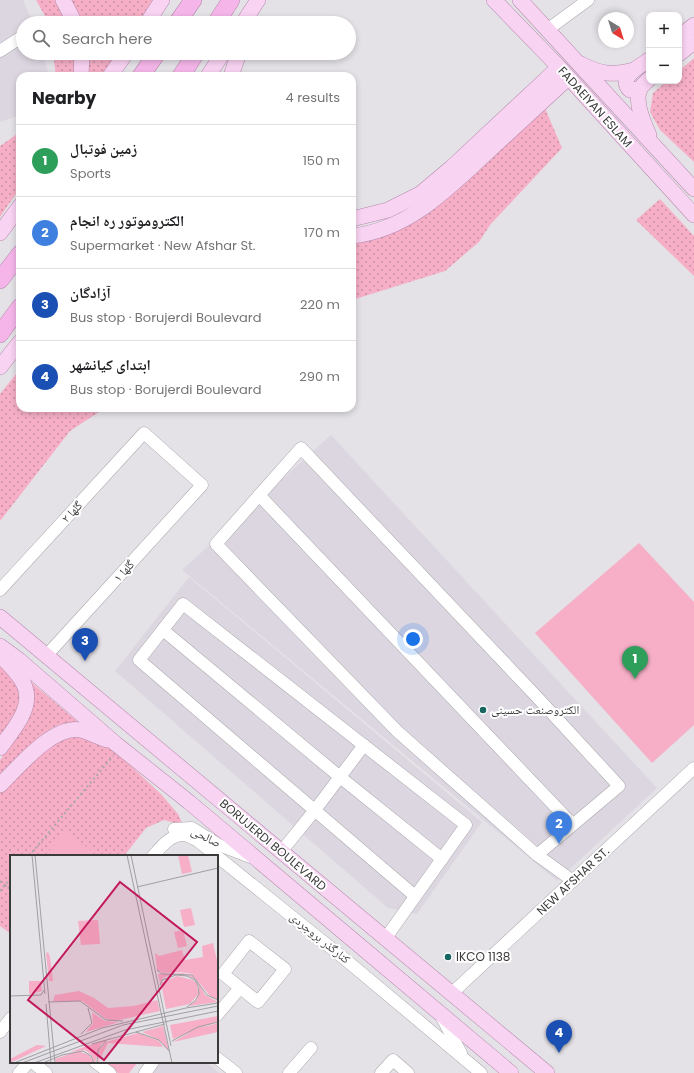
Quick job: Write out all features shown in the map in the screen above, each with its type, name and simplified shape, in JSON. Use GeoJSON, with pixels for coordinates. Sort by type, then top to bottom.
{"type":"FeatureCollection","features":[{"type":"Feature","properties":{"kind":"highway"},"geometry":{"type":"LineString","coordinates":[[183,16],[193,0]]}},
{"type":"Feature","properties":{"kind":"highway"},"geometry":{"type":"LineString","coordinates":[[221,16],[231,0]]}},
{"type":"Feature","properties":{"kind":"highway"},"geometry":{"type":"LineString","coordinates":[[144,72],[152,60]]}},
{"type":"Feature","properties":{"kind":"highway"},"geometry":{"type":"LineString","coordinates":[[184,72],[191,60]]}},
{"type":"Feature","properties":{"kind":"highway"},"geometry":{"type":"LineString","coordinates":[[0,280],[16,259]]}},
{"type":"Feature","properties":{"kind":"highway"},"geometry":{"type":"LineString","coordinates":[[0,334],[16,312]]}},
{"type":"Feature","properties":{"kind":"main road"},"geometry":{"type":"LineString","coordinates":[[63,0],[71,16]]}},
{"type":"Feature","properties":{"kind":"main road"},"geometry":{"type":"LineString","coordinates":[[152,16],[162,0]]}},
{"type":"Feature","properties":{"kind":"main road","name":"FADAEIYAN ESLAM"},"geometry":{"type":"LineString","coordinates":[[494,0],[564,72],[694,215]]}},
{"type":"Feature","properties":{"kind":"main road","name":"FADAEIYAN ESLAM"},"geometry":{"type":"LineString","coordinates":[[520,0],[694,189]]}},
{"type":"Feature","properties":{"kind":"main road"},"geometry":{"type":"LineString","coordinates":[[248,16],[257,2]]}},
{"type":"Feature","properties":{"kind":"main road"},"geometry":{"type":"LineString","coordinates":[[252,16],[257,2]]}},
{"type":"Feature","properties":{"kind":"main road"},"geometry":{"type":"LineString","coordinates":[[682,35],[694,25]]}},
{"type":"Feature","properties":{"kind":"main road"},"geometry":{"type":"LineString","coordinates":[[682,52],[694,42]]}},
{"type":"Feature","properties":{"kind":"main road"},"geometry":{"type":"LineString","coordinates":[[81,72],[82,60]]}},
{"type":"Feature","properties":{"kind":"main road"},"geometry":{"type":"LineString","coordinates":[[113,72],[121,60]]}},
{"type":"Feature","properties":{"kind":"main road"},"geometry":{"type":"LineString","coordinates":[[211,72],[218,60]]}},
{"type":"Feature","properties":{"kind":"main road"},"geometry":{"type":"LineString","coordinates":[[232,72],[237,60]]}},
{"type":"Feature","properties":{"kind":"main road"},"geometry":{"type":"LineString","coordinates":[[577,62],[591,70],[608,74],[620,74],[634,70]]}},
{"type":"Feature","properties":{"kind":"main road"},"geometry":{"type":"LineString","coordinates":[[644,84],[630,90],[626,83],[627,77],[646,62]]}},
{"type":"Feature","properties":{"kind":"main road"},"geometry":{"type":"LineString","coordinates":[[356,219],[388,210],[420,194],[564,72]]}},
{"type":"Feature","properties":{"kind":"main road"},"geometry":{"type":"LineString","coordinates":[[356,235],[375,232],[394,225],[427,206],[459,179],[564,72]]}},
{"type":"Feature","properties":{"kind":"main road"},"geometry":{"type":"LineString","coordinates":[[644,84],[638,102],[644,123],[655,147]]}},
{"type":"Feature","properties":{"kind":"main road"},"geometry":{"type":"LineString","coordinates":[[0,233],[16,211]]}},
{"type":"Feature","properties":{"kind":"main road"},"geometry":{"type":"LineString","coordinates":[[0,366],[16,347]]}},
{"type":"Feature","properties":{"kind":"main road","name":"BORUJERDI BOULEVARD"},"geometry":{"type":"LineString","coordinates":[[0,617],[547,1073]]}},
{"type":"Feature","properties":{"kind":"main road","name":"BORUJERDI BOULEVARD"},"geometry":{"type":"LineString","coordinates":[[0,646],[19,660],[116,748],[189,802],[253,858],[511,1073]]}},
{"type":"Feature","properties":{"kind":"main road"},"geometry":{"type":"LineString","coordinates":[[0,655],[20,678],[25,687],[27,697],[25,708],[20,720],[0,748]]}},
{"type":"Feature","properties":{"kind":"main road"},"geometry":{"type":"LineString","coordinates":[[0,785],[42,744],[51,737],[60,733],[71,730],[81,730],[116,748]]}},
{"type":"Feature","properties":{"kind":"street"},"geometry":{"type":"LineString","coordinates":[[547,30],[588,0]]}},
{"type":"Feature","properties":{"kind":"street"},"geometry":{"type":"LineString","coordinates":[[0,51],[16,41]]}},
{"type":"Feature","properties":{"kind":"street","name":"گلها ۲"},"geometry":{"type":"LineString","coordinates":[[0,590],[144,433],[202,485]]}},
{"type":"Feature","properties":{"kind":"street"},"geometry":{"type":"LineString","coordinates":[[537,855],[619,786],[536,696],[301,448],[216,544],[398,731],[537,855],[573,881]]}},
{"type":"Feature","properties":{"kind":"street","name":"گلها ۱"},"geometry":{"type":"LineString","coordinates":[[46,656],[202,485]]}},
{"type":"Feature","properties":{"kind":"street"},"geometry":{"type":"LineString","coordinates":[[259,495],[572,824]]}},
{"type":"Feature","properties":{"kind":"street"},"geometry":{"type":"LineString","coordinates":[[385,938],[416,896],[466,825],[183,604],[139,660],[416,896]]}},
{"type":"Feature","properties":{"kind":"street"},"geometry":{"type":"LineString","coordinates":[[163,630],[340,777],[442,859]]}},
{"type":"Feature","properties":{"kind":"street"},"geometry":{"type":"LineString","coordinates":[[281,852],[364,745]]}},
{"type":"Feature","properties":{"kind":"street","name":"NEW AFSHAR ST."},"geometry":{"type":"LineString","coordinates":[[452,994],[694,768]]}},
{"type":"Feature","properties":{"kind":"street","name":"صالحی"},"geometry":{"type":"LineString","coordinates":[[145,855],[159,838],[176,828],[192,828],[219,845],[253,858]]}},
{"type":"Feature","properties":{"kind":"street","name":"کنارگذر بروجردی"},"geometry":{"type":"LineString","coordinates":[[154,855],[162,845],[172,838],[184,835],[198,841],[215,855]]}},
{"type":"Feature","properties":{"kind":"street","name":"کنارگذر بروجردی"},"geometry":{"type":"LineString","coordinates":[[218,857],[346,960],[481,1073]]}},
{"type":"Feature","properties":{"kind":"street"},"geometry":{"type":"LineString","coordinates":[[249,941],[285,969],[258,1002],[240,988],[223,974],[249,941]]}},
{"type":"Feature","properties":{"kind":"street"},"geometry":{"type":"LineString","coordinates":[[218,1014],[240,988]]}},
{"type":"Feature","properties":{"kind":"street"},"geometry":{"type":"LineString","coordinates":[[439,1013],[464,1058]]}},
{"type":"Feature","properties":{"kind":"street"},"geometry":{"type":"LineString","coordinates":[[0,1032],[10,1019]]}},
{"type":"Feature","properties":{"kind":"street"},"geometry":{"type":"LineString","coordinates":[[289,1073],[311,1048]]}},
{"type":"Feature","properties":{"kind":"street"},"geometry":{"type":"LineString","coordinates":[[218,1059],[236,1073]]}},
{"type":"Feature","properties":{"kind":"street"},"geometry":{"type":"LineString","coordinates":[[381,1073],[392,1060],[408,1073]]}},
{"type":"Feature","properties":{"kind":"street"},"geometry":{"type":"LineString","coordinates":[[20,1073],[28,1063]]}},
{"type":"Feature","properties":{"kind":"street"},"geometry":{"type":"LineString","coordinates":[[33,1063],[46,1073]]}},
{"type":"Feature","properties":{"kind":"street"},"geometry":{"type":"LineString","coordinates":[[96,1063],[110,1073]]}},
{"type":"Feature","properties":{"kind":"street"},"geometry":{"type":"LineString","coordinates":[[144,1073],[152,1063]]}},
{"type":"Feature","properties":{"kind":"path"},"geometry":{"type":"LineString","coordinates":[[31,855],[116,748]]}},
{"type":"Feature","properties":{"kind":"path"},"geometry":{"type":"LineString","coordinates":[[0,891],[10,879]]}},
{"type":"Feature","properties":{"kind":"path"},"geometry":{"type":"LineString","coordinates":[[0,881],[10,889]]}},
{"type":"Feature","properties":{"kind":"shaded area"},"geometry":{"type":"Polygon","coordinates":[[[0,0],[23,0],[30,16],[16,16],[16,60],[45,60],[48,72],[16,72],[16,116],[0,122],[0,0]]]}},
{"type":"Feature","properties":{"kind":"shaded area"},"geometry":{"type":"Polygon","coordinates":[[[36,0],[57,0],[65,16],[45,16],[36,0]]]}},
{"type":"Feature","properties":{"kind":"shaded area"},"geometry":{"type":"Polygon","coordinates":[[[68,0],[159,0],[149,16],[76,16],[68,0]]]}},
{"type":"Feature","properties":{"kind":"shaded area"},"geometry":{"type":"Polygon","coordinates":[[[694,58],[694,162],[660,130],[650,112],[653,93],[664,84],[682,84],[682,68],[694,58]]]}},
{"type":"Feature","properties":{"kind":"shaded area"},"geometry":{"type":"Polygon","coordinates":[[[54,60],[77,60],[77,72],[55,72],[54,60]]]}},
{"type":"Feature","properties":{"kind":"shaded area"},"geometry":{"type":"Polygon","coordinates":[[[86,60],[119,60],[112,72],[86,72],[86,60]]]}},
{"type":"Feature","properties":{"kind":"shaded area"},"geometry":{"type":"Polygon","coordinates":[[[544,106],[562,148],[490,225],[479,242],[445,271],[356,299],[356,243],[387,234],[544,106]]]}},
{"type":"Feature","properties":{"kind":"shaded area"},"geometry":{"type":"Polygon","coordinates":[[[16,135],[16,194],[0,217],[0,146],[16,135]]]}},
{"type":"Feature","properties":{"kind":"shaded area"},"geometry":{"type":"Polygon","coordinates":[[[660,199],[694,236],[694,276],[636,220],[660,199]]]}},
{"type":"Feature","properties":{"kind":"shaded area"},"geometry":{"type":"Polygon","coordinates":[[[16,374],[16,412],[99,412],[70,431],[0,521],[0,394],[16,374]]]}},
{"type":"Feature","properties":{"kind":"shaded area"},"geometry":{"type":"Polygon","coordinates":[[[331,435],[657,788],[557,881],[182,570],[331,435]]]}},
{"type":"Feature","properties":{"kind":"shaded area"},"geometry":{"type":"Polygon","coordinates":[[[639,543],[694,602],[694,725],[652,763],[535,633],[639,543]]]}},
{"type":"Feature","properties":{"kind":"shaded area"},"geometry":{"type":"Polygon","coordinates":[[[189,577],[482,822],[417,914],[388,908],[115,671],[189,577]]]}},
{"type":"Feature","properties":{"kind":"shaded area"},"geometry":{"type":"Polygon","coordinates":[[[0,663],[19,687],[19,709],[0,736],[0,663]]]}},
{"type":"Feature","properties":{"kind":"shaded area"},"geometry":{"type":"Polygon","coordinates":[[[24,676],[78,722],[59,725],[43,734],[27,748],[0,777],[0,760],[24,726],[24,676]]]}},
{"type":"Feature","properties":{"kind":"shaded area"},"geometry":{"type":"Polygon","coordinates":[[[74,734],[97,739],[117,753],[161,794],[178,814],[183,825],[164,820],[146,828],[125,855],[10,855],[10,933],[0,926],[0,793],[49,745],[74,734]]]}},
{"type":"Feature","properties":{"kind":"shaded area"},"geometry":{"type":"Polygon","coordinates":[[[66,830],[92,851],[89,855],[46,855],[66,830]]]}},
{"type":"Feature","properties":{"kind":"shaded area"},"geometry":{"type":"Polygon","coordinates":[[[105,1063],[137,1063],[129,1073],[118,1073],[105,1063]]]}},
{"type":"Feature","properties":{"kind":"shaded area"},"geometry":{"type":"Polygon","coordinates":[[[158,1063],[207,1063],[219,1073],[150,1073],[158,1063]]]}},
{"type":"Feature","properties":{"kind":"place","name":"آزادگان"},"geometry":{"type":"Point","coordinates":[85,661]}},
{"type":"Feature","properties":{"kind":"place","name":"زمین فوتبال"},"geometry":{"type":"Point","coordinates":[635,679]}},
{"type":"Feature","properties":{"kind":"place","name":"الکتروصنعت حسینی"},"geometry":{"type":"Point","coordinates":[483,710]}},
{"type":"Feature","properties":{"kind":"place","name":"الکتروموتور ره انجام"},"geometry":{"type":"Point","coordinates":[559,844]}},
{"type":"Feature","properties":{"kind":"place","name":"IKCO 1138"},"geometry":{"type":"Point","coordinates":[448,957]}},
{"type":"Feature","properties":{"kind":"place","name":"ابتدای کیانشهر"},"geometry":{"type":"Point","coordinates":[559,1053]}}]}
